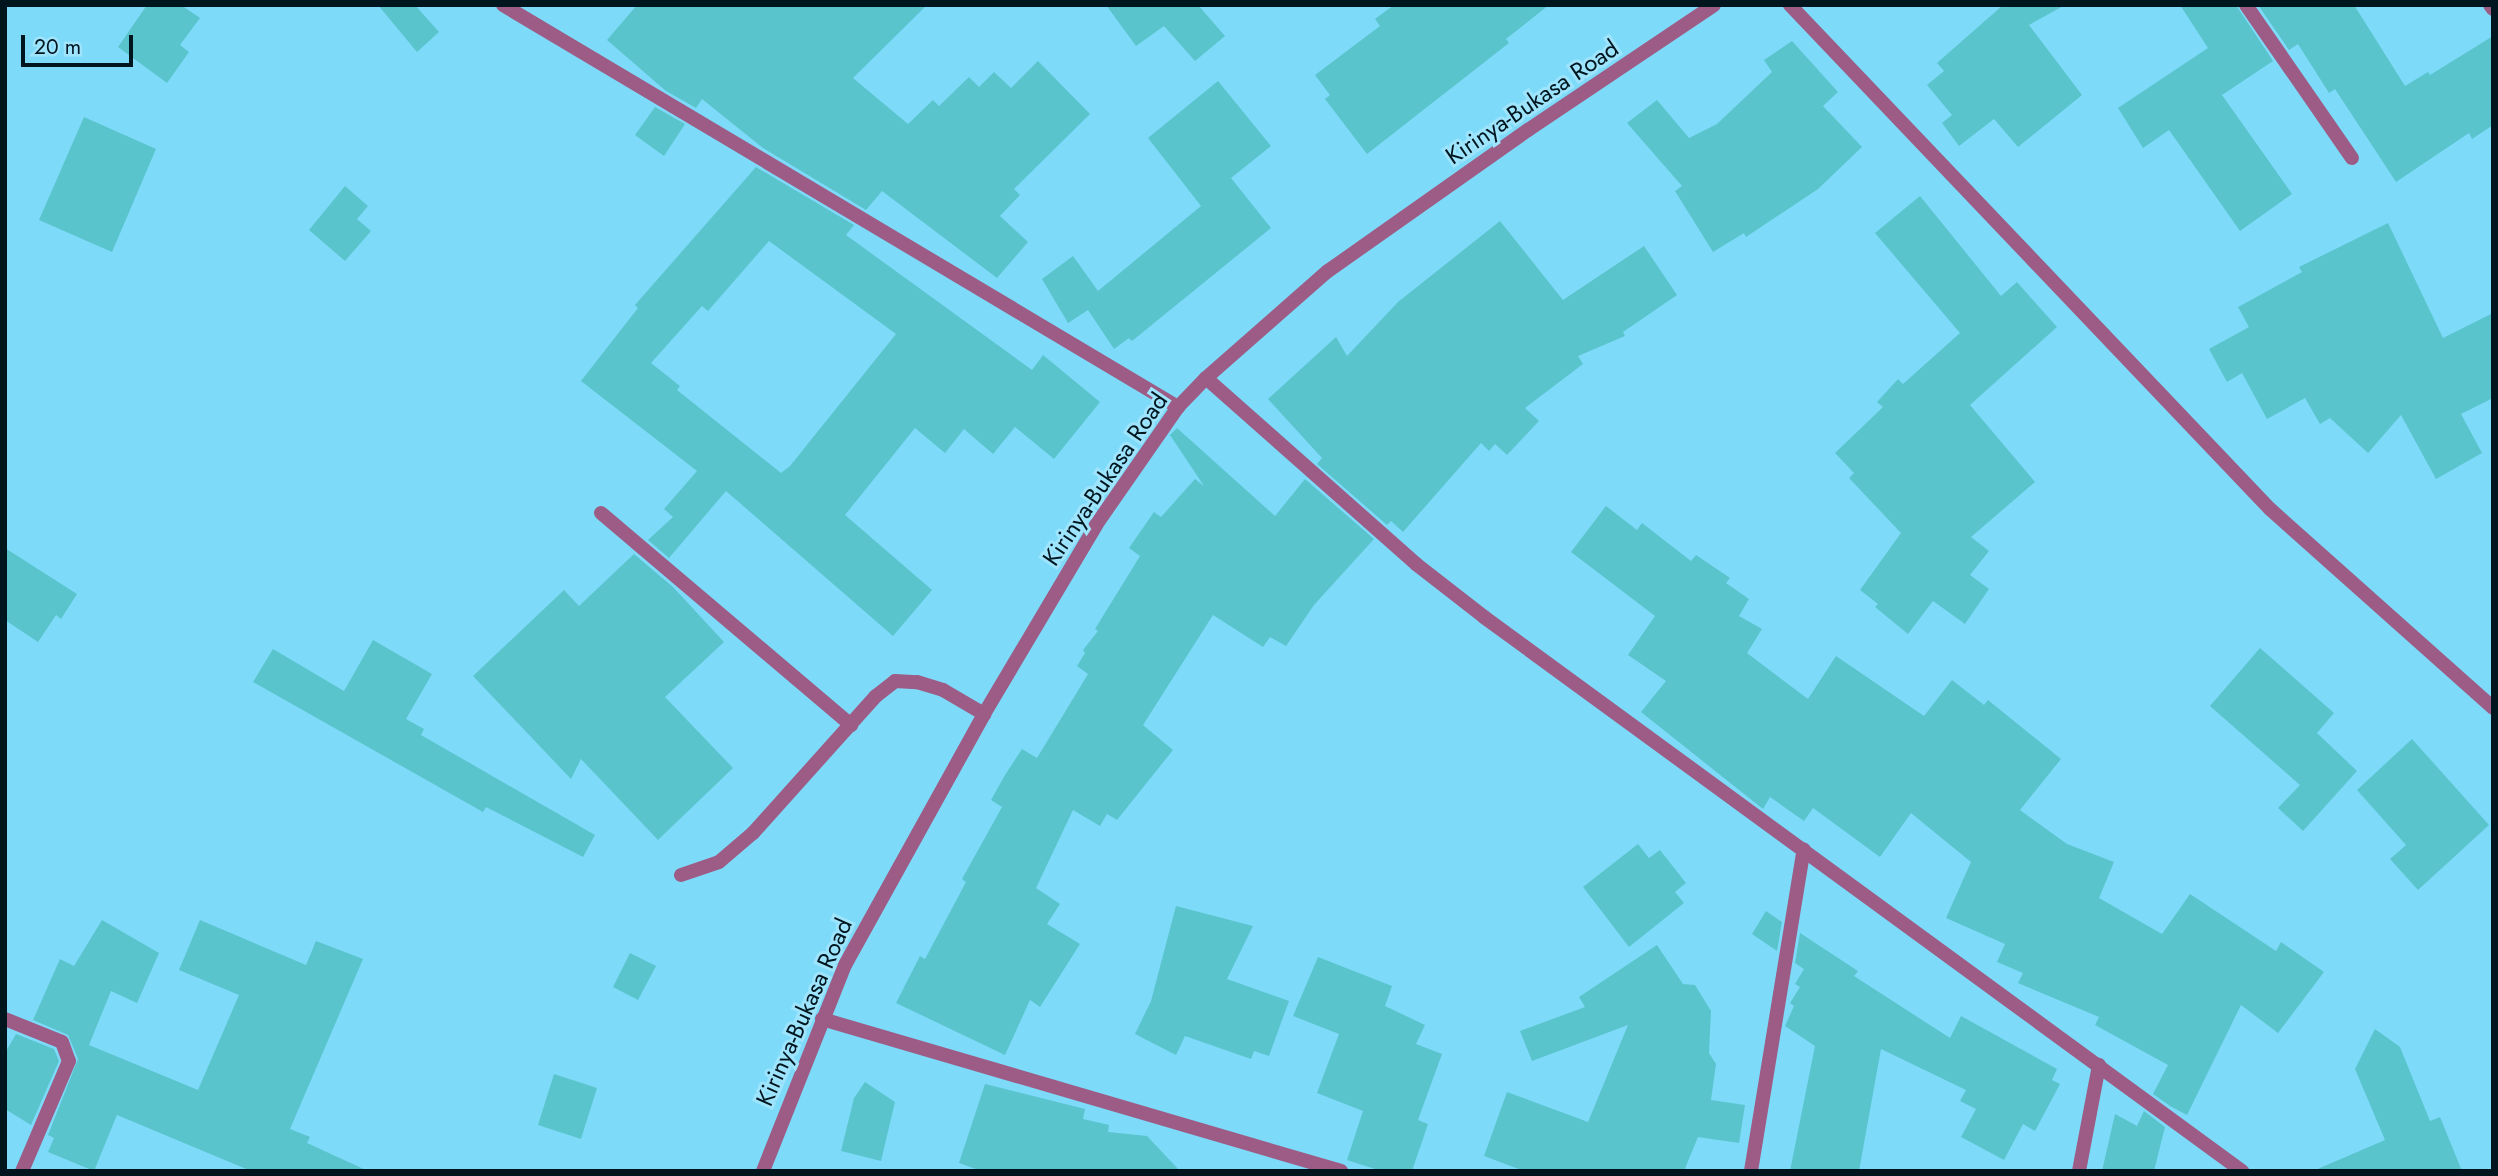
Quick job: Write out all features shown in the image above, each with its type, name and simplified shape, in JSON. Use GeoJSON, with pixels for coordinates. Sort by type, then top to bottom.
{"type":"FeatureCollection","features":[{"type":"Feature","properties":{"kind":"street"},"geometry":{"type":"LineString","coordinates":[[503,5],[1178,407]]}},
{"type":"Feature","properties":{"kind":"street","name":"Kirinya-Bukasa Road"},"geometry":{"type":"LineString","coordinates":[[763,1171],[845,965],[984,714],[1096,525],[1178,407],[1206,378],[1328,271],[1528,130],[1714,5]]}},
{"type":"Feature","properties":{"kind":"street"},"geometry":{"type":"LineString","coordinates":[[1790,5],[2270,509],[2493,708]]}},
{"type":"Feature","properties":{"kind":"street"},"geometry":{"type":"LineString","coordinates":[[2246,5],[2352,158]]}},
{"type":"Feature","properties":{"kind":"street"},"geometry":{"type":"LineString","coordinates":[[1206,378],[1425,571],[2242,1171]]}},
{"type":"Feature","properties":{"kind":"street"},"geometry":{"type":"LineString","coordinates":[[601,513],[851,725]]}},
{"type":"Feature","properties":{"kind":"street"},"geometry":{"type":"LineString","coordinates":[[681,875],[719,862],[753,834],[876,696],[895,681],[917,682],[943,690],[984,714]]}},
{"type":"Feature","properties":{"kind":"street"},"geometry":{"type":"LineString","coordinates":[[1751,1171],[1804,849]]}},
{"type":"Feature","properties":{"kind":"street"},"geometry":{"type":"LineString","coordinates":[[5,1019],[62,1042],[69,1061],[22,1171]]}},
{"type":"Feature","properties":{"kind":"street"},"geometry":{"type":"LineString","coordinates":[[822,1019],[1341,1171]]}},
{"type":"Feature","properties":{"kind":"street"},"geometry":{"type":"LineString","coordinates":[[2079,1171],[2099,1065]]}},
{"type":"Feature","properties":{"kind":"building"},"geometry":{"type":"Polygon","coordinates":[[[147,5],[181,5],[200,18],[180,45],[189,52],[167,83],[118,47],[147,5]]]}},
{"type":"Feature","properties":{"kind":"building"},"geometry":{"type":"Polygon","coordinates":[[[378,5],[415,5],[439,32],[417,52],[378,5]]]}},
{"type":"Feature","properties":{"kind":"building"},"geometry":{"type":"Polygon","coordinates":[[[637,5],[927,5],[853,78],[908,124],[933,100],[939,106],[969,77],[979,87],[994,72],[1011,88],[1038,61],[1090,114],[1014,189],[1020,195],[1000,216],[1028,242],[997,278],[882,191],[866,210],[763,148],[702,99],[696,108],[666,91],[607,40],[637,5]]]}},
{"type":"Feature","properties":{"kind":"building"},"geometry":{"type":"Polygon","coordinates":[[[1106,5],[1198,5],[1225,36],[1195,61],[1164,26],[1136,46],[1106,5]]]}},
{"type":"Feature","properties":{"kind":"building"},"geometry":{"type":"Polygon","coordinates":[[[1394,5],[1549,5],[1506,39],[1509,43],[1367,154],[1325,99],[1330,95],[1315,75],[1380,26],[1375,19],[1394,5]]]}},
{"type":"Feature","properties":{"kind":"building"},"geometry":{"type":"Polygon","coordinates":[[[2003,5],[2065,5],[2029,25],[2082,95],[2018,147],[1994,119],[1959,146],[1942,123],[1952,115],[1927,85],[1944,71],[1937,63],[2003,5]]]}},
{"type":"Feature","properties":{"kind":"building"},"geometry":{"type":"Polygon","coordinates":[[[2180,5],[2236,5],[2273,61],[2222,95],[2292,194],[2240,231],[2169,130],[2143,148],[2118,108],[2208,48],[2180,5]]]}},
{"type":"Feature","properties":{"kind":"building"},"geometry":{"type":"Polygon","coordinates":[[[2258,5],[2354,5],[2405,86],[2428,72],[2430,75],[2493,36],[2493,125],[2472,139],[2469,133],[2396,182],[2335,89],[2329,93],[2298,44],[2289,50],[2258,5]]]}},
{"type":"Feature","properties":{"kind":"building"},"geometry":{"type":"Polygon","coordinates":[[[1792,41],[1838,92],[1823,106],[1862,147],[1818,189],[1746,237],[1744,233],[1713,252],[1675,191],[1682,186],[1627,123],[1657,100],[1689,138],[1717,124],[1772,72],[1764,60],[1792,41]]]}},
{"type":"Feature","properties":{"kind":"building"},"geometry":{"type":"Polygon","coordinates":[[[1218,81],[1271,146],[1231,178],[1271,228],[1132,341],[1129,338],[1114,349],[1088,310],[1068,323],[1042,279],[1073,256],[1098,291],[1201,206],[1148,138],[1218,81]]]}},
{"type":"Feature","properties":{"kind":"building"},"geometry":{"type":"Polygon","coordinates":[[[655,107],[685,124],[664,156],[635,135],[655,107]]]}},
{"type":"Feature","properties":{"kind":"building"},"geometry":{"type":"Polygon","coordinates":[[[84,117],[156,149],[112,252],[39,220],[84,117]]]}},
{"type":"Feature","properties":{"kind":"building"},"geometry":{"type":"Polygon","coordinates":[[[756,167],[854,225],[846,235],[1032,370],[1043,355],[1100,402],[1054,459],[1015,427],[993,454],[964,429],[945,453],[915,428],[845,515],[932,590],[893,636],[726,491],[669,558],[648,540],[673,517],[664,509],[697,471],[581,381],[638,308],[635,305],[756,167]],[[769,241],[708,311],[702,306],[651,363],[680,386],[677,390],[781,473],[790,466],[896,334],[769,241]]]}},
{"type":"Feature","properties":{"kind":"building"},"geometry":{"type":"Polygon","coordinates":[[[345,186],[368,206],[357,219],[371,231],[345,261],[309,230],[345,186]]]}},
{"type":"Feature","properties":{"kind":"building"},"geometry":{"type":"Polygon","coordinates":[[[1920,196],[2001,296],[2017,282],[2057,327],[1970,405],[2035,482],[1971,537],[1989,551],[1970,575],[1989,589],[1965,624],[1933,601],[1908,634],[1875,607],[1878,604],[1860,590],[1901,533],[1849,478],[1854,473],[1835,453],[1883,407],[1877,402],[1898,379],[1903,384],[1960,333],[1875,233],[1920,196]]]}},
{"type":"Feature","properties":{"kind":"building"},"geometry":{"type":"Polygon","coordinates":[[[1500,221],[1563,300],[1644,246],[1677,295],[1623,332],[1625,336],[1578,356],[1583,364],[1525,408],[1539,421],[1507,455],[1495,444],[1489,451],[1481,443],[1403,532],[1391,521],[1387,525],[1317,464],[1322,458],[1268,399],[1336,337],[1347,356],[1398,302],[1500,221]]]}},
{"type":"Feature","properties":{"kind":"building"},"geometry":{"type":"Polygon","coordinates":[[[2388,223],[2443,338],[2493,313],[2493,398],[2461,414],[2482,453],[2436,479],[2401,415],[2368,453],[2330,418],[2320,424],[2305,398],[2267,419],[2242,373],[2227,382],[2209,349],[2249,327],[2238,307],[2302,272],[2299,267],[2388,223]]]}},
{"type":"Feature","properties":{"kind":"building"},"geometry":{"type":"Polygon","coordinates":[[[1177,428],[1275,516],[1305,479],[1374,539],[1314,605],[1286,646],[1270,637],[1263,647],[1213,615],[1143,725],[1173,750],[1117,820],[1107,814],[1100,826],[1073,810],[1036,888],[1060,904],[1047,924],[1080,944],[1040,1007],[1030,1000],[1005,1055],[896,1003],[920,956],[925,959],[966,882],[962,879],[1002,807],[991,800],[1005,775],[1022,749],[1037,758],[1088,674],[1077,666],[1085,653],[1083,650],[1098,631],[1095,629],[1140,556],[1129,548],[1154,512],[1161,517],[1195,479],[1204,486],[1170,435],[1177,428]]]}},
{"type":"Feature","properties":{"kind":"building"},"geometry":{"type":"Polygon","coordinates":[[[1606,506],[1637,530],[1642,523],[1691,561],[1696,555],[1730,578],[1726,583],[1749,599],[1739,616],[1762,629],[1747,653],[1808,699],[1836,656],[1924,716],[1952,680],[1984,705],[1988,700],[2061,759],[2020,810],[2067,844],[2114,862],[2099,898],[2162,934],[2190,894],[2276,951],[2281,942],[2324,972],[2278,1033],[2241,1005],[2187,1115],[2170,1106],[2153,1094],[2168,1065],[2095,1025],[2099,1017],[2018,983],[2023,973],[1997,962],[2005,944],[1946,918],[1971,862],[1911,813],[1880,857],[1813,808],[1804,821],[1770,797],[1763,809],[1641,712],[1666,681],[1628,655],[1655,616],[1571,552],[1606,506]]]}},
{"type":"Feature","properties":{"kind":"building"},"geometry":{"type":"Polygon","coordinates":[[[5,548],[77,594],[61,619],[56,615],[38,642],[5,620],[5,548]]]}},
{"type":"Feature","properties":{"kind":"building"},"geometry":{"type":"Polygon","coordinates":[[[634,554],[673,587],[724,642],[665,697],[733,768],[658,840],[581,759],[571,779],[473,676],[564,590],[579,606],[634,554]]]}},
{"type":"Feature","properties":{"kind":"building"},"geometry":{"type":"Polygon","coordinates":[[[373,640],[432,674],[406,719],[424,729],[421,735],[595,835],[583,857],[486,807],[483,812],[253,682],[273,649],[344,691],[373,640]]]}},
{"type":"Feature","properties":{"kind":"building"},"geometry":{"type":"Polygon","coordinates":[[[2260,648],[2334,713],[2317,733],[2357,771],[2303,831],[2278,808],[2300,785],[2210,706],[2260,648]]]}},
{"type":"Feature","properties":{"kind":"building"},"geometry":{"type":"Polygon","coordinates":[[[2412,739],[2489,825],[2418,890],[2390,859],[2406,845],[2357,790],[2412,739]]]}},
{"type":"Feature","properties":{"kind":"building"},"geometry":{"type":"Polygon","coordinates":[[[1638,844],[1649,858],[1660,850],[1686,883],[1675,892],[1684,903],[1629,947],[1583,887],[1638,844]]]}},
{"type":"Feature","properties":{"kind":"building"},"geometry":{"type":"Polygon","coordinates":[[[1176,906],[1253,926],[1227,979],[1289,1001],[1269,1056],[1254,1051],[1251,1059],[1185,1036],[1176,1055],[1135,1034],[1151,1001],[1176,906]]]}},
{"type":"Feature","properties":{"kind":"building"},"geometry":{"type":"Polygon","coordinates":[[[1766,911],[1782,922],[1777,951],[1752,934],[1766,911]]]}},
{"type":"Feature","properties":{"kind":"building"},"geometry":{"type":"Polygon","coordinates":[[[102,920],[159,953],[137,1003],[111,991],[89,1045],[198,1090],[239,995],[179,970],[200,920],[306,965],[316,941],[363,959],[290,1129],[310,1137],[307,1143],[368,1171],[251,1171],[117,1115],[94,1171],[48,1152],[54,1138],[48,1135],[78,1059],[68,1035],[33,1020],[60,959],[74,966],[102,920]]]}},
{"type":"Feature","properties":{"kind":"building"},"geometry":{"type":"Polygon","coordinates":[[[1800,933],[1858,971],[1854,976],[1950,1038],[1961,1016],[2057,1069],[2052,1080],[2060,1084],[2035,1131],[2023,1124],[2004,1160],[1961,1137],[1976,1109],[1960,1101],[1966,1090],[1881,1049],[1859,1171],[1790,1171],[1815,1046],[1785,1026],[1794,1006],[1790,1003],[1800,987],[1795,984],[1804,969],[1795,963],[1800,933]]]}},
{"type":"Feature","properties":{"kind":"building"},"geometry":{"type":"Polygon","coordinates":[[[1657,945],[1683,984],[1695,985],[1711,1011],[1709,1053],[1716,1064],[1711,1100],[1745,1105],[1739,1143],[1698,1137],[1684,1171],[1524,1171],[1484,1156],[1507,1092],[1588,1122],[1628,1025],[1532,1061],[1520,1031],[1585,1007],[1579,997],[1657,945]]]}},
{"type":"Feature","properties":{"kind":"building"},"geometry":{"type":"Polygon","coordinates":[[[630,953],[656,966],[638,1000],[613,987],[630,953]]]}},
{"type":"Feature","properties":{"kind":"building"},"geometry":{"type":"Polygon","coordinates":[[[1318,957],[1392,986],[1385,1006],[1425,1025],[1416,1044],[1442,1054],[1418,1120],[1428,1124],[1412,1171],[1381,1171],[1347,1160],[1363,1111],[1317,1093],[1339,1034],[1293,1016],[1318,957]]]}},
{"type":"Feature","properties":{"kind":"building"},"geometry":{"type":"Polygon","coordinates":[[[2375,1029],[2400,1047],[2430,1121],[2440,1117],[2462,1171],[2313,1171],[2385,1140],[2355,1069],[2375,1029]]]}},
{"type":"Feature","properties":{"kind":"building"},"geometry":{"type":"Polygon","coordinates":[[[16,1034],[54,1049],[59,1061],[31,1125],[5,1109],[5,1053],[16,1034]]]}},
{"type":"Feature","properties":{"kind":"building"},"geometry":{"type":"Polygon","coordinates":[[[554,1074],[597,1088],[581,1139],[538,1125],[554,1074]]]}},
{"type":"Feature","properties":{"kind":"building"},"geometry":{"type":"Polygon","coordinates":[[[865,1082],[895,1102],[881,1161],[841,1151],[854,1098],[865,1082]]]}},
{"type":"Feature","properties":{"kind":"building"},"geometry":{"type":"Polygon","coordinates":[[[985,1084],[1085,1109],[1083,1119],[1109,1125],[1108,1132],[1147,1136],[1180,1171],[981,1171],[959,1163],[985,1084]]]}},
{"type":"Feature","properties":{"kind":"building"},"geometry":{"type":"Polygon","coordinates":[[[2144,1111],[2165,1127],[2154,1171],[2102,1171],[2115,1114],[2137,1126],[2144,1111]]]}}]}
